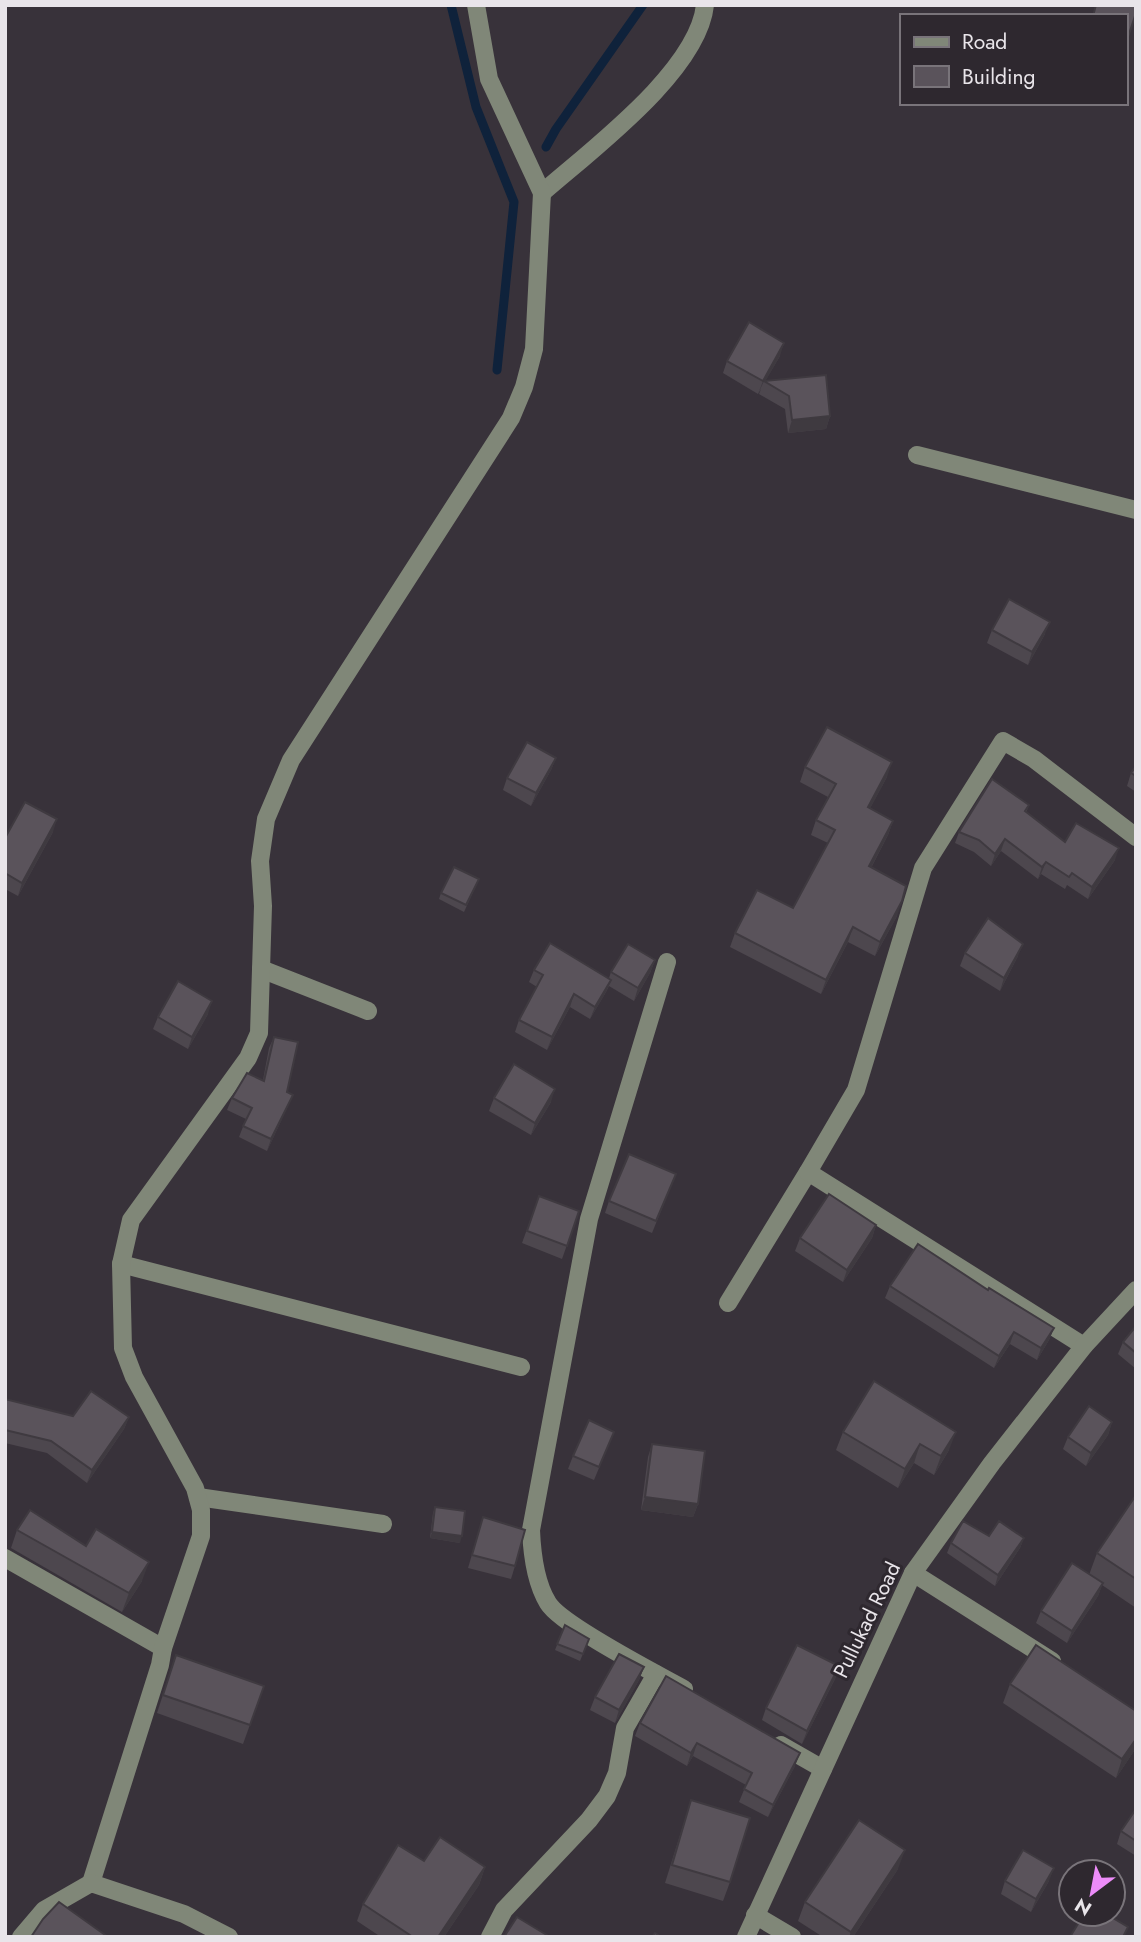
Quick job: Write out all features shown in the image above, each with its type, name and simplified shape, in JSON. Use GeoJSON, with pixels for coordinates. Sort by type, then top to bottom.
{"type":"FeatureCollection","features":[{"type":"Feature","properties":{"kind":"street"},"geometry":{"type":"LineString","coordinates":[[20,1937],[44,1910],[91,1883],[160,1665],[163,1648],[201,1536],[201,1510],[195,1488],[134,1377],[123,1348],[121,1264],[131,1220],[248,1058],[259,1033],[263,906],[260,861],[266,819],[291,760],[511,418],[524,387],[534,349],[542,193],[489,79],[476,5]]}},
{"type":"Feature","properties":{"kind":"street"},"geometry":{"type":"LineString","coordinates":[[542,193],[655,93],[686,54],[704,18],[705,5]]}},
{"type":"Feature","properties":{"kind":"street"},"geometry":{"type":"LineString","coordinates":[[917,455],[1136,510]]}},
{"type":"Feature","properties":{"kind":"street"},"geometry":{"type":"LineString","coordinates":[[728,1303],[856,1090],[923,868],[1003,741],[1034,759],[1136,837]]}},
{"type":"Feature","properties":{"kind":"street"},"geometry":{"type":"LineString","coordinates":[[667,962],[589,1219],[531,1530],[536,1568],[549,1605],[569,1622],[704,1701]]}},
{"type":"Feature","properties":{"kind":"street"},"geometry":{"type":"LineString","coordinates":[[261,969],[368,1011]]}},
{"type":"Feature","properties":{"kind":"street"},"geometry":{"type":"LineString","coordinates":[[807,1172],[1084,1346]]}},
{"type":"Feature","properties":{"kind":"street"},"geometry":{"type":"LineString","coordinates":[[121,1264],[521,1367]]}},
{"type":"Feature","properties":{"kind":"street","name":"Pullukad Road"},"geometry":{"type":"LineString","coordinates":[[746,1937],[913,1573],[992,1462],[1084,1346],[1136,1290]]}},
{"type":"Feature","properties":{"kind":"street"},"geometry":{"type":"LineString","coordinates":[[198,1497],[383,1524]]}},
{"type":"Feature","properties":{"kind":"street"},"geometry":{"type":"LineString","coordinates":[[5,1558],[163,1648]]}},
{"type":"Feature","properties":{"kind":"street"},"geometry":{"type":"LineString","coordinates":[[913,1573],[1065,1670]]}},
{"type":"Feature","properties":{"kind":"street"},"geometry":{"type":"LineString","coordinates":[[490,1937],[504,1910],[589,1820],[607,1796],[617,1773],[625,1728],[656,1674]]}},
{"type":"Feature","properties":{"kind":"street"},"geometry":{"type":"LineString","coordinates":[[764,1735],[823,1769]]}},
{"type":"Feature","properties":{"kind":"street"},"geometry":{"type":"LineString","coordinates":[[91,1883],[184,1914],[229,1937]]}},
{"type":"Feature","properties":{"kind":"street"},"geometry":{"type":"LineString","coordinates":[[755,1915],[792,1937]]}},
{"type":"Feature","properties":{"kind":"building"},"geometry":{"type":"Polygon","coordinates":[[[1096,5],[1136,5],[1128,37],[1127,14],[1094,14],[1096,5]]]}},
{"type":"Feature","properties":{"kind":"building"},"geometry":{"type":"Polygon","coordinates":[[[749,322],[784,343],[763,381],[727,361],[749,322]]]}},
{"type":"Feature","properties":{"kind":"building"},"geometry":{"type":"Polygon","coordinates":[[[826,375],[830,416],[792,420],[789,396],[764,381],[826,375]]]}},
{"type":"Feature","properties":{"kind":"building"},"geometry":{"type":"Polygon","coordinates":[[[1009,599],[1050,622],[1032,652],[992,630],[1009,599]]]}},
{"type":"Feature","properties":{"kind":"building"},"geometry":{"type":"Polygon","coordinates":[[[827,727],[892,762],[868,807],[893,821],[869,866],[906,886],[902,901],[880,942],[853,927],[826,980],[735,933],[757,890],[793,908],[835,830],[816,820],[836,784],[805,767],[827,727]]]}},
{"type":"Feature","properties":{"kind":"building"},"geometry":{"type":"Polygon","coordinates":[[[527,742],[556,758],[536,793],[507,778],[527,742]]]}},
{"type":"Feature","properties":{"kind":"building"},"geometry":{"type":"Polygon","coordinates":[[[992,779],[1029,805],[1025,811],[1065,842],[1076,823],[1119,848],[1092,887],[1072,873],[1069,877],[1046,862],[1042,867],[1005,839],[995,854],[979,840],[959,832],[992,779]]]}},
{"type":"Feature","properties":{"kind":"building"},"geometry":{"type":"Polygon","coordinates":[[[25,802],[57,819],[22,883],[5,873],[5,838],[25,802]]]}},
{"type":"Feature","properties":{"kind":"building"},"geometry":{"type":"Polygon","coordinates":[[[454,867],[479,879],[466,905],[441,893],[454,867]]]}},
{"type":"Feature","properties":{"kind":"building"},"geometry":{"type":"Polygon","coordinates":[[[988,918],[1023,944],[1004,978],[965,953],[988,918]]]}},
{"type":"Feature","properties":{"kind":"building"},"geometry":{"type":"Polygon","coordinates":[[[550,943],[611,980],[595,1007],[574,994],[552,1037],[519,1020],[543,975],[534,970],[550,943]]]}},
{"type":"Feature","properties":{"kind":"building"},"geometry":{"type":"Polygon","coordinates":[[[628,944],[655,960],[638,988],[611,972],[628,944]]]}},
{"type":"Feature","properties":{"kind":"building"},"geometry":{"type":"Polygon","coordinates":[[[178,981],[212,1001],[192,1037],[158,1017],[178,981]]]}},
{"type":"Feature","properties":{"kind":"building"},"geometry":{"type":"Polygon","coordinates":[[[274,1037],[298,1042],[287,1092],[293,1095],[271,1139],[243,1126],[252,1108],[232,1098],[247,1073],[264,1081],[274,1037]]]}},
{"type":"Feature","properties":{"kind":"building"},"geometry":{"type":"Polygon","coordinates":[[[514,1064],[555,1089],[535,1123],[494,1098],[514,1064]]]}},
{"type":"Feature","properties":{"kind":"building"},"geometry":{"type":"Polygon","coordinates":[[[629,1154],[676,1174],[656,1221],[609,1201],[629,1154]]]}},
{"type":"Feature","properties":{"kind":"building"},"geometry":{"type":"Polygon","coordinates":[[[829,1194],[876,1225],[847,1270],[800,1238],[829,1194]]]}},
{"type":"Feature","properties":{"kind":"building"},"geometry":{"type":"Polygon","coordinates":[[[539,1196],[579,1211],[567,1246],[527,1231],[539,1196]]]}},
{"type":"Feature","properties":{"kind":"building"},"geometry":{"type":"Polygon","coordinates":[[[918,1244],[988,1290],[989,1288],[1054,1328],[1041,1348],[1014,1332],[999,1356],[890,1286],[918,1244]]]}},
{"type":"Feature","properties":{"kind":"building"},"geometry":{"type":"Polygon","coordinates":[[[1136,1326],[1136,1353],[1123,1342],[1136,1326]]]}},
{"type":"Feature","properties":{"kind":"building"},"geometry":{"type":"Polygon","coordinates":[[[874,1381],[956,1432],[941,1456],[920,1444],[905,1469],[843,1432],[874,1381]]]}},
{"type":"Feature","properties":{"kind":"building"},"geometry":{"type":"Polygon","coordinates":[[[91,1391],[129,1417],[92,1470],[51,1441],[5,1430],[5,1399],[73,1416],[91,1391]]]}},
{"type":"Feature","properties":{"kind":"building"},"geometry":{"type":"Polygon","coordinates":[[[1089,1406],[1112,1422],[1091,1453],[1068,1437],[1089,1406]]]}},
{"type":"Feature","properties":{"kind":"building"},"geometry":{"type":"Polygon","coordinates":[[[589,1420],[614,1432],[599,1467],[573,1456],[589,1420]]]}},
{"type":"Feature","properties":{"kind":"building"},"geometry":{"type":"Polygon","coordinates":[[[652,1444],[705,1451],[698,1504],[645,1497],[652,1444]]]}},
{"type":"Feature","properties":{"kind":"building"},"geometry":{"type":"Polygon","coordinates":[[[1136,1495],[1136,1579],[1097,1553],[1136,1495]]]}},
{"type":"Feature","properties":{"kind":"building"},"geometry":{"type":"Polygon","coordinates":[[[435,1507],[465,1511],[462,1536],[432,1532],[435,1507]]]}},
{"type":"Feature","properties":{"kind":"building"},"geometry":{"type":"Polygon","coordinates":[[[30,1510],[86,1546],[96,1529],[149,1562],[129,1593],[17,1530],[30,1510]]]}},
{"type":"Feature","properties":{"kind":"building"},"geometry":{"type":"Polygon","coordinates":[[[483,1517],[525,1530],[515,1566],[472,1555],[483,1517]]]}},
{"type":"Feature","properties":{"kind":"building"},"geometry":{"type":"Polygon","coordinates":[[[963,1521],[989,1536],[999,1521],[1024,1538],[998,1575],[951,1543],[963,1521]]]}},
{"type":"Feature","properties":{"kind":"building"},"geometry":{"type":"Polygon","coordinates":[[[1072,1563],[1103,1583],[1072,1631],[1041,1611],[1072,1563]]]}},
{"type":"Feature","properties":{"kind":"building"},"geometry":{"type":"Polygon","coordinates":[[[565,1625],[589,1639],[583,1654],[557,1644],[565,1625]]]}},
{"type":"Feature","properties":{"kind":"building"},"geometry":{"type":"Polygon","coordinates":[[[797,1645],[839,1666],[807,1731],[766,1708],[797,1645]]]}},
{"type":"Feature","properties":{"kind":"building"},"geometry":{"type":"Polygon","coordinates":[[[1036,1645],[1136,1711],[1136,1739],[1122,1759],[1010,1684],[1036,1645]]]}},
{"type":"Feature","properties":{"kind":"building"},"geometry":{"type":"Polygon","coordinates":[[[619,1654],[644,1667],[619,1710],[595,1697],[619,1654]]]}},
{"type":"Feature","properties":{"kind":"building"},"geometry":{"type":"Polygon","coordinates":[[[176,1655],[264,1686],[250,1725],[163,1695],[176,1655]]]}},
{"type":"Feature","properties":{"kind":"building"},"geometry":{"type":"Polygon","coordinates":[[[666,1676],[800,1753],[773,1805],[744,1789],[752,1773],[697,1743],[691,1753],[640,1723],[666,1676]]]}},
{"type":"Feature","properties":{"kind":"building"},"geometry":{"type":"Polygon","coordinates":[[[691,1800],[750,1818],[730,1882],[672,1865],[691,1800]]]}},
{"type":"Feature","properties":{"kind":"building"},"geometry":{"type":"Polygon","coordinates":[[[1136,1809],[1136,1841],[1121,1831],[1136,1809]]]}},
{"type":"Feature","properties":{"kind":"building"},"geometry":{"type":"Polygon","coordinates":[[[859,1820],[905,1850],[851,1932],[805,1902],[859,1820]]]}},
{"type":"Feature","properties":{"kind":"building"},"geometry":{"type":"Polygon","coordinates":[[[440,1837],[485,1867],[438,1937],[413,1937],[363,1904],[398,1845],[424,1861],[440,1837]]]}},
{"type":"Feature","properties":{"kind":"building"},"geometry":{"type":"Polygon","coordinates":[[[1023,1850],[1054,1868],[1036,1899],[1005,1881],[1023,1850]]]}},
{"type":"Feature","properties":{"kind":"building"},"geometry":{"type":"Polygon","coordinates":[[[59,1902],[108,1937],[31,1937],[59,1902]]]}},
{"type":"Feature","properties":{"kind":"building"},"geometry":{"type":"Polygon","coordinates":[[[517,1917],[550,1937],[504,1937],[517,1917]]]}},
{"type":"Feature","properties":{"kind":"building"},"geometry":{"type":"Polygon","coordinates":[[[1128,1927],[1123,1937],[1070,1937],[1075,1928],[1128,1927]]]}},
{"type":"Feature","properties":{"kind":"waterway"},"geometry":{"type":"LineString","coordinates":[[451,5],[476,107],[514,202],[497,370]]}},
{"type":"Feature","properties":{"kind":"waterway"},"geometry":{"type":"LineString","coordinates":[[546,147],[643,5]]}}]}
